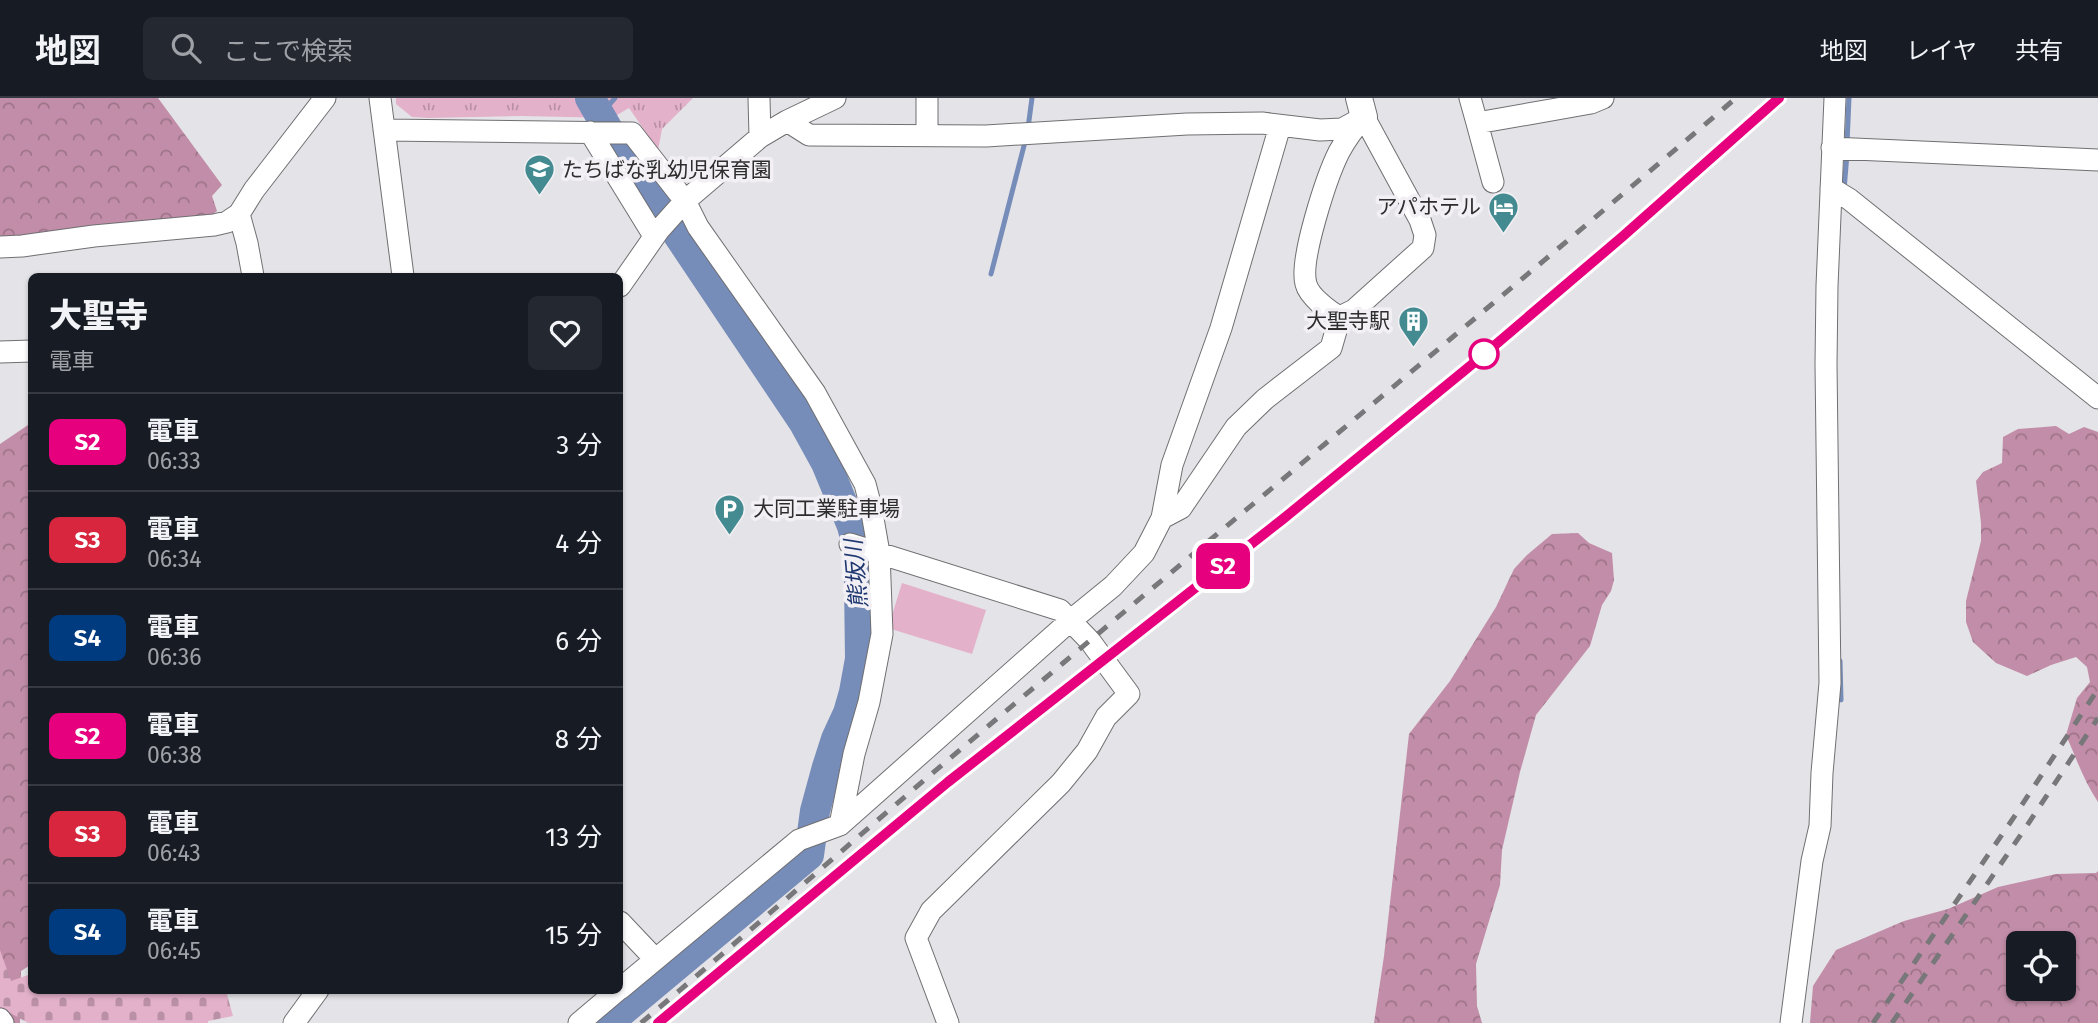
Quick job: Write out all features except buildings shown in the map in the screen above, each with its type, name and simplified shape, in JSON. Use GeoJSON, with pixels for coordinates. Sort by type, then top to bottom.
{"type":"FeatureCollection","features":[{"type":"Feature","properties":{"kind":"street"},"geometry":{"type":"LineString","coordinates":[[0,247],[227,222],[239,214],[254,190],[325,98]]}},
{"type":"Feature","properties":{"kind":"street"},"geometry":{"type":"LineString","coordinates":[[380,98],[403,273]]}},
{"type":"Feature","properties":{"kind":"street"},"geometry":{"type":"LineString","coordinates":[[759,98],[760,137]]}},
{"type":"Feature","properties":{"kind":"street"},"geometry":{"type":"LineString","coordinates":[[623,282],[657,233],[685,201],[760,137],[786,121],[835,98]]}},
{"type":"Feature","properties":{"kind":"street"},"geometry":{"type":"LineString","coordinates":[[927,98],[928,135]]}},
{"type":"Feature","properties":{"kind":"street"},"geometry":{"type":"LineString","coordinates":[[1470,98],[1493,182]]}},
{"type":"Feature","properties":{"kind":"street"},"geometry":{"type":"LineString","coordinates":[[1477,123],[1591,103],[1603,98]]}},
{"type":"Feature","properties":{"kind":"street"},"geometry":{"type":"LineString","coordinates":[[1791,1023],[1812,861],[1820,826],[1830,683],[1826,364],[1835,98]]}},
{"type":"Feature","properties":{"kind":"street"},"geometry":{"type":"LineString","coordinates":[[786,121],[809,135],[986,136],[1187,124],[1262,123],[1320,130],[1342,129],[1362,107]]}},
{"type":"Feature","properties":{"kind":"street"},"geometry":{"type":"LineString","coordinates":[[1162,518],[1181,508],[1237,427],[1265,399],[1331,348],[1340,317],[1354,310],[1423,248],[1425,235],[1420,220],[1362,107]]}},
{"type":"Feature","properties":{"kind":"street"},"geometry":{"type":"LineString","coordinates":[[1340,317],[1329,312],[1306,287],[1305,261],[1337,155],[1362,107]]}},
{"type":"Feature","properties":{"kind":"street"},"geometry":{"type":"LineString","coordinates":[[623,987],[799,840],[835,826],[1069,621],[1113,586],[1144,553],[1162,518],[1172,465],[1221,328],[1280,126]]}},
{"type":"Feature","properties":{"kind":"street"},"geometry":{"type":"LineString","coordinates":[[384,130],[632,133],[685,201],[698,227],[815,393],[865,484],[872,507],[879,553],[882,634],[869,702],[835,826]]}},
{"type":"Feature","properties":{"kind":"street"},"geometry":{"type":"LineString","coordinates":[[593,132],[657,233]]}},
{"type":"Feature","properties":{"kind":"street"},"geometry":{"type":"LineString","coordinates":[[1832,148],[2098,160]]}},
{"type":"Feature","properties":{"kind":"street"},"geometry":{"type":"LineString","coordinates":[[1831,188],[1849,199],[2098,398]]}},
{"type":"Feature","properties":{"kind":"street"},"geometry":{"type":"LineString","coordinates":[[239,214],[252,273]]}},
{"type":"Feature","properties":{"kind":"street"},"geometry":{"type":"LineString","coordinates":[[0,352],[28,351]]}},
{"type":"Feature","properties":{"kind":"street"},"geometry":{"type":"LineString","coordinates":[[850,544],[1060,610],[1105,659],[1129,694],[1106,717],[1087,751],[1061,783],[931,911],[916,938],[948,1023]]}},
{"type":"Feature","properties":{"kind":"street"},"geometry":{"type":"LineString","coordinates":[[623,925],[655,959]]}},
{"type":"Feature","properties":{"kind":"street"},"geometry":{"type":"LineString","coordinates":[[294,1023],[315,994]]}},
{"type":"Feature","properties":{"kind":"street"},"geometry":{"type":"LineString","coordinates":[[579,1023],[614,994]]}},
{"type":"Feature","properties":{"kind":"green space"},"geometry":{"type":"Polygon","coordinates":[[[0,98],[158,98],[222,185],[212,196],[217,211],[205,220],[0,239],[0,98]]]}},
{"type":"Feature","properties":{"kind":"green space"},"geometry":{"type":"Polygon","coordinates":[[[396,98],[693,98],[662,129],[658,150],[629,108],[612,118],[428,118],[412,117],[396,104],[396,98]]]}},
{"type":"Feature","properties":{"kind":"green space"},"geometry":{"type":"Polygon","coordinates":[[[28,425],[28,967],[21,971],[20,1023],[0,1023],[0,444],[28,425]]]}},
{"type":"Feature","properties":{"kind":"green space"},"geometry":{"type":"Polygon","coordinates":[[[2056,426],[2069,434],[2084,427],[2098,432],[2098,802],[2084,778],[2066,735],[2077,698],[2090,682],[2087,667],[2076,657],[2027,676],[1996,663],[1973,642],[1966,622],[1966,601],[1981,541],[1976,481],[1983,472],[2002,463],[2003,437],[2018,429],[2056,426]]]}},
{"type":"Feature","properties":{"kind":"green space"},"geometry":{"type":"Polygon","coordinates":[[[1578,533],[1589,543],[1612,553],[1614,580],[1602,605],[1590,646],[1536,715],[1502,850],[1500,885],[1476,964],[1477,1006],[1482,1023],[1374,1023],[1409,734],[1450,681],[1496,607],[1514,569],[1552,534],[1578,533]]]}},
{"type":"Feature","properties":{"kind":"green space"},"geometry":{"type":"Polygon","coordinates":[[[902,583],[986,610],[972,654],[888,628],[902,583]]]}},
{"type":"Feature","properties":{"kind":"green space"},"geometry":{"type":"Polygon","coordinates":[[[2098,871],[2098,1023],[1810,1023],[1813,986],[1836,950],[1904,921],[1948,909],[1998,887],[2056,874],[2098,871]]]}},
{"type":"Feature","properties":{"kind":"green space"},"geometry":{"type":"Polygon","coordinates":[[[0,950],[11,981],[28,975],[28,994],[227,994],[233,1016],[208,1023],[28,1023],[0,1007],[0,950]]]}},
{"type":"Feature","properties":{"kind":"waterway","name":"熊坂川"},"geometry":{"type":"LineString","coordinates":[[590,98],[613,138],[804,423],[826,463],[852,526],[859,582],[860,659],[854,692],[827,767],[815,811],[809,855],[608,1023]]}},
{"type":"Feature","properties":{"kind":"waterway"},"geometry":{"type":"LineString","coordinates":[[600,115],[615,98]]}},
{"type":"Feature","properties":{"kind":"waterway"},"geometry":{"type":"LineString","coordinates":[[1028,128],[1032,98]]}},
{"type":"Feature","properties":{"kind":"waterway"},"geometry":{"type":"LineString","coordinates":[[1847,144],[1849,98]]}},
{"type":"Feature","properties":{"kind":"waterway"},"geometry":{"type":"LineString","coordinates":[[991,274],[1026,138]]}},
{"type":"Feature","properties":{"kind":"waterway"},"geometry":{"type":"LineString","coordinates":[[1844,190],[1847,154]]}},
{"type":"Feature","properties":{"kind":"waterway"},"geometry":{"type":"LineString","coordinates":[[1840,661],[1841,700]]}},
{"type":"Feature","properties":{"kind":"railway"},"geometry":{"type":"LineString","coordinates":[[641,1023],[942,765],[1736,98]]}},
{"type":"Feature","properties":{"kind":"railway"},"geometry":{"type":"LineString","coordinates":[[658,1023],[948,782],[1283,519],[1481,357],[1779,98]]}},
{"type":"Feature","properties":{"kind":"railway"},"geometry":{"type":"LineString","coordinates":[[1873,1023],[2098,689]]}},
{"type":"Feature","properties":{"kind":"railway"},"geometry":{"type":"LineString","coordinates":[[1892,1023],[2098,718]]}},
{"type":"Feature","properties":{"kind":"train","name":"S2"},"geometry":{"type":"LineString","coordinates":[[658,1023],[948,782],[1283,519],[1481,357],[1779,98]]}},
{"type":"Feature","properties":{"kind":"place","name":"たちばな乳幼児保育園"},"geometry":{"type":"Point","coordinates":[539,197]}},
{"type":"Feature","properties":{"kind":"place","name":"アパホテル"},"geometry":{"type":"Point","coordinates":[1504,234]}},
{"type":"Feature","properties":{"kind":"place","name":"大聖寺駅"},"geometry":{"type":"Point","coordinates":[1413,348]}},
{"type":"Feature","properties":{"kind":"place","name":"大同工業駐車場"},"geometry":{"type":"Point","coordinates":[730,536]}}]}
